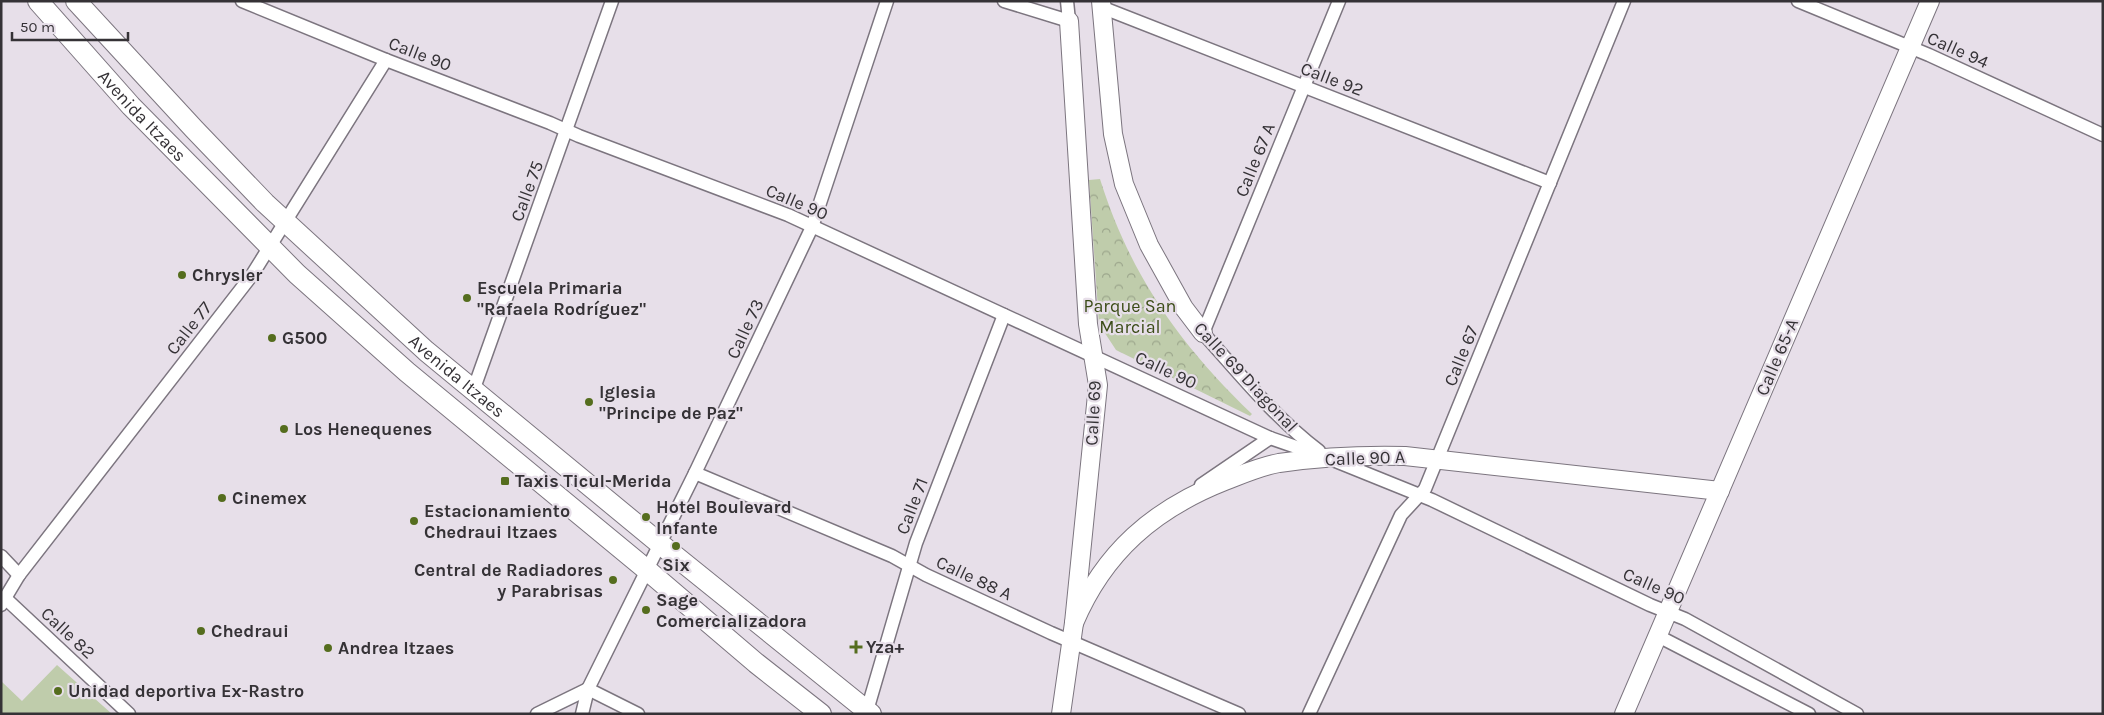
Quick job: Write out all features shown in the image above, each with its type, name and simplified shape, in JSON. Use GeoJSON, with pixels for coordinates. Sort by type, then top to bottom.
{"type":"FeatureCollection","features":[{"type":"Feature","properties":{"kind":"main road","name":"Avenida Itzaes"},"geometry":{"type":"LineString","coordinates":[[38,1],[131,106],[297,274],[407,372],[821,714]]}},
{"type":"Feature","properties":{"kind":"main road","name":"Avenida Itzaes"},"geometry":{"type":"LineString","coordinates":[[76,1],[194,129],[286,222],[473,391],[868,713]]}},
{"type":"Feature","properties":{"kind":"main road","name":"Calle 65-A"},"geometry":{"type":"LineString","coordinates":[[1624,714],[1930,1]]}},
{"type":"Feature","properties":{"kind":"main road","name":"Calle 69 Diagonal"},"geometry":{"type":"LineString","coordinates":[[1101,4],[1113,134],[1124,184],[1153,253],[1184,308],[1203,333]]}},
{"type":"Feature","properties":{"kind":"main road","name":"Calle 69"},"geometry":{"type":"LineString","coordinates":[[1061,714],[1072,641],[1098,385],[1092,356],[1087,304],[1069,21]]}},
{"type":"Feature","properties":{"kind":"main road","name":"Calle 90 A"},"geometry":{"type":"LineString","coordinates":[[1074,623],[1093,584],[1115,553],[1146,524],[1166,510],[1210,486],[1261,467],[1279,463],[1382,455],[1405,456],[1720,491]]}},
{"type":"Feature","properties":{"kind":"street","name":"Calle 90"},"geometry":{"type":"LineString","coordinates":[[242,1],[386,60],[788,215],[1270,438],[1426,494],[1641,601],[1685,619],[1857,714]]}},
{"type":"Feature","properties":{"kind":"street","name":"Calle 75"},"geometry":{"type":"LineString","coordinates":[[473,391],[612,1]]}},
{"type":"Feature","properties":{"kind":"street","name":"Calle 73"},"geometry":{"type":"LineString","coordinates":[[582,714],[588,689],[695,473],[812,227],[887,1]]}},
{"type":"Feature","properties":{"kind":"street"},"geometry":{"type":"LineString","coordinates":[[1004,1],[1069,21],[1067,1]]}},
{"type":"Feature","properties":{"kind":"street","name":"Calle 67 A"},"geometry":{"type":"LineString","coordinates":[[1203,333],[1339,1]]}},
{"type":"Feature","properties":{"kind":"street","name":"Calle 67"},"geometry":{"type":"LineString","coordinates":[[1309,714],[1400,515],[1426,494],[1438,460],[1624,1]]}},
{"type":"Feature","properties":{"kind":"street","name":"Calle 94"},"geometry":{"type":"LineString","coordinates":[[1798,1],[1910,47],[2103,134]]}},
{"type":"Feature","properties":{"kind":"street","name":"Calle 92"},"geometry":{"type":"LineString","coordinates":[[1101,4],[1550,183]]}},
{"type":"Feature","properties":{"kind":"street","name":"Calle 77"},"geometry":{"type":"LineString","coordinates":[[3,601],[19,575],[252,275],[386,60]]}},
{"type":"Feature","properties":{"kind":"street","name":"Calle 71"},"geometry":{"type":"LineString","coordinates":[[868,713],[916,543],[1004,315]]}},
{"type":"Feature","properties":{"kind":"street","name":"Calle 69 Diagonal"},"geometry":{"type":"LineString","coordinates":[[1203,333],[1298,433],[1328,458]]}},
{"type":"Feature","properties":{"kind":"street"},"geometry":{"type":"LineString","coordinates":[[1166,510],[1270,438]]}},
{"type":"Feature","properties":{"kind":"street","name":"Calle 88 A"},"geometry":{"type":"LineString","coordinates":[[695,473],[892,556],[1072,641],[1238,714]]}},
{"type":"Feature","properties":{"kind":"street"},"geometry":{"type":"LineString","coordinates":[[1,556],[19,575]]}},
{"type":"Feature","properties":{"kind":"street","name":"Calle 82"},"geometry":{"type":"LineString","coordinates":[[3,601],[129,714]]}},
{"type":"Feature","properties":{"kind":"street"},"geometry":{"type":"LineString","coordinates":[[1658,636],[1809,714]]}},
{"type":"Feature","properties":{"kind":"street"},"geometry":{"type":"LineString","coordinates":[[537,714],[588,689],[638,714]]}},
{"type":"Feature","properties":{"kind":"green space","name":"Parque San Marcial"},"geometry":{"type":"Polygon","coordinates":[[[1100,179],[1126,247],[1160,307],[1202,362],[1252,414],[1250,416],[1116,350],[1099,324],[1089,180],[1100,179]]]}},
{"type":"Feature","properties":{"kind":"green space","name":"Unidad deportiva Ex-Rastro"},"geometry":{"type":"Polygon","coordinates":[[[57,665],[112,714],[1,714],[1,681],[22,701],[57,665]]]}},
{"type":"Feature","properties":{"kind":"place","name":"Chrysler"},"geometry":{"type":"Point","coordinates":[182,275]}},
{"type":"Feature","properties":{"kind":"place","name":"Escuela Primaria \"Rafaela Rodríguez\""},"geometry":{"type":"Point","coordinates":[467,298]}},
{"type":"Feature","properties":{"kind":"place","name":"G500"},"geometry":{"type":"Point","coordinates":[272,338]}},
{"type":"Feature","properties":{"kind":"place","name":"Iglesia \"Principe de Paz\""},"geometry":{"type":"Point","coordinates":[589,402]}},
{"type":"Feature","properties":{"kind":"place","name":"Los Henequenes"},"geometry":{"type":"Point","coordinates":[284,429]}},
{"type":"Feature","properties":{"kind":"place","name":"Taxis Ticul-Merida"},"geometry":{"type":"Point","coordinates":[505,481]}},
{"type":"Feature","properties":{"kind":"place","name":"Cinemex"},"geometry":{"type":"Point","coordinates":[222,498]}},
{"type":"Feature","properties":{"kind":"place","name":"Hotel Boulevard Infante"},"geometry":{"type":"Point","coordinates":[646,517]}},
{"type":"Feature","properties":{"kind":"place","name":"Estacionamiento Chedraui Itzaes"},"geometry":{"type":"Point","coordinates":[414,521]}},
{"type":"Feature","properties":{"kind":"place","name":"Six"},"geometry":{"type":"Point","coordinates":[676,546]}},
{"type":"Feature","properties":{"kind":"place","name":"Central de Radiadores y Parabrisas"},"geometry":{"type":"Point","coordinates":[613,580]}},
{"type":"Feature","properties":{"kind":"place","name":"Sage Comercializadora"},"geometry":{"type":"Point","coordinates":[646,610]}},
{"type":"Feature","properties":{"kind":"place","name":"Chedraui"},"geometry":{"type":"Point","coordinates":[201,631]}},
{"type":"Feature","properties":{"kind":"place","name":"Yza+"},"geometry":{"type":"Point","coordinates":[856,647]}},
{"type":"Feature","properties":{"kind":"place","name":"Andrea Itzaes"},"geometry":{"type":"Point","coordinates":[328,648]}},
{"type":"Feature","properties":{"kind":"place","name":"Unidad deportiva Ex-Rastro"},"geometry":{"type":"Point","coordinates":[58,691]}}]}
